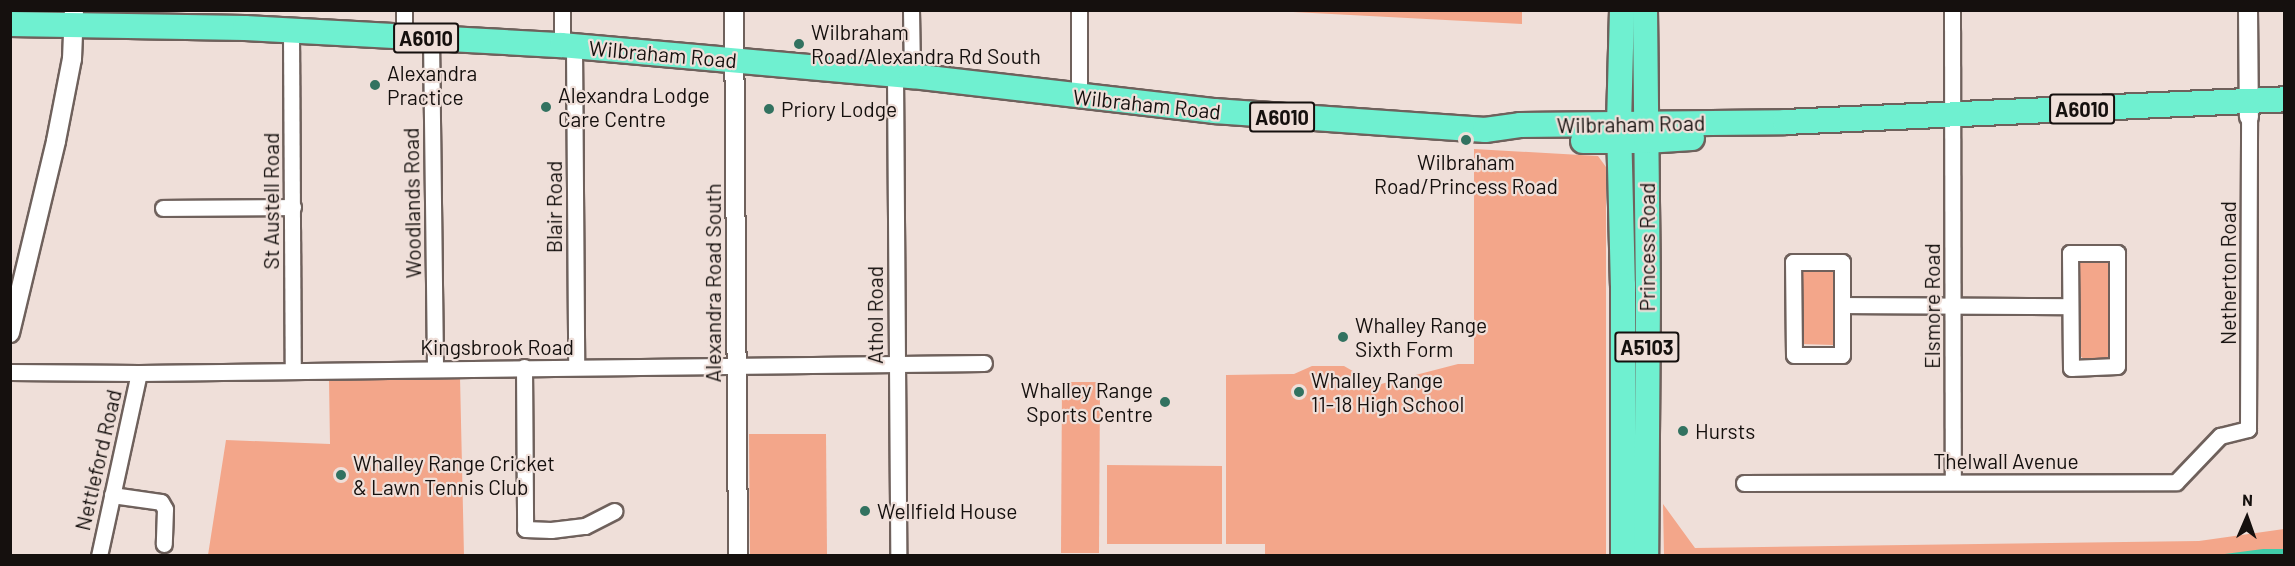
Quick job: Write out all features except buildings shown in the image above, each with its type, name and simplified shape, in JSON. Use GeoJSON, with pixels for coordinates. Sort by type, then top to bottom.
{"type":"FeatureCollection","features":[{"type":"Feature","properties":{"kind":"highway","name":"Princess Road"},"geometry":{"type":"LineString","coordinates":[[1622,10],[1620,133],[1634,553]]}},
{"type":"Feature","properties":{"kind":"highway","name":"Princess Road"},"geometry":{"type":"LineString","coordinates":[[1634,553],[1648,292],[1645,10]]}},
{"type":"Feature","properties":{"kind":"highway","name":"Wilbraham Road"},"geometry":{"type":"LineString","coordinates":[[17,24],[74,18],[568,46],[903,75],[1079,97],[1335,121],[1485,130],[1520,125],[1620,133],[1646,132],[1678,138],[1953,122],[2249,109],[2284,115]]}},
{"type":"Feature","properties":{"kind":"highway","name":"Wilbraham Road"},"geometry":{"type":"LineString","coordinates":[[2249,109],[2284,99]]}},
{"type":"Feature","properties":{"kind":"street"},"geometry":{"type":"LineString","coordinates":[[17,24],[54,10]]}},
{"type":"Feature","properties":{"kind":"street"},"geometry":{"type":"LineString","coordinates":[[404,10],[404,37]]}},
{"type":"Feature","properties":{"kind":"street","name":"Blair Road"},"geometry":{"type":"LineString","coordinates":[[562,10],[568,46],[576,367]]}},
{"type":"Feature","properties":{"kind":"street","name":"Alexandra Road South"},"geometry":{"type":"LineString","coordinates":[[734,10],[738,555]]}},
{"type":"Feature","properties":{"kind":"street","name":"Athol Road"},"geometry":{"type":"LineString","coordinates":[[898,555],[897,364],[903,75],[911,10]]}},
{"type":"Feature","properties":{"kind":"street"},"geometry":{"type":"LineString","coordinates":[[1079,10],[1079,97]]}},
{"type":"Feature","properties":{"kind":"street","name":"Elsmore Road"},"geometry":{"type":"LineString","coordinates":[[1953,10],[1953,482]]}},
{"type":"Feature","properties":{"kind":"street"},"geometry":{"type":"LineString","coordinates":[[2248,10],[2249,109]]}},
{"type":"Feature","properties":{"kind":"street"},"geometry":{"type":"LineString","coordinates":[[10,333],[56,141],[72,59],[74,18]]}},
{"type":"Feature","properties":{"kind":"street","name":"St Austell Road"},"geometry":{"type":"LineString","coordinates":[[291,30],[293,371]]}},
{"type":"Feature","properties":{"kind":"street","name":"Woodlands Road"},"geometry":{"type":"LineString","coordinates":[[431,38],[435,368]]}},
{"type":"Feature","properties":{"kind":"street","name":"Netherton Road"},"geometry":{"type":"LineString","coordinates":[[2248,429],[2249,109]]}},
{"type":"Feature","properties":{"kind":"street"},"geometry":{"type":"LineString","coordinates":[[163,208],[293,207]]}},
{"type":"Feature","properties":{"kind":"street"},"geometry":{"type":"LineString","coordinates":[[2117,253],[2117,366],[2071,368],[2070,306],[2070,254],[2117,253]]}},
{"type":"Feature","properties":{"kind":"street"},"geometry":{"type":"LineString","coordinates":[[1793,262],[1842,262],[1842,305],[1842,355],[1794,355],[1793,262]]}},
{"type":"Feature","properties":{"kind":"street"},"geometry":{"type":"LineString","coordinates":[[1842,305],[2070,306]]}},
{"type":"Feature","properties":{"kind":"street","name":"Kingsbrook Road"},"geometry":{"type":"LineString","coordinates":[[10,372],[139,373],[984,363]]}},
{"type":"Feature","properties":{"kind":"street"},"geometry":{"type":"LineString","coordinates":[[524,367],[525,529],[552,530],[585,526],[614,511]]}},
{"type":"Feature","properties":{"kind":"street","name":"Nettleford Road"},"geometry":{"type":"LineString","coordinates":[[99,555],[139,373]]}},
{"type":"Feature","properties":{"kind":"street","name":"Thelwall Avenue"},"geometry":{"type":"LineString","coordinates":[[1744,483],[2176,482],[2220,436],[2248,429]]}},
{"type":"Feature","properties":{"kind":"street"},"geometry":{"type":"LineString","coordinates":[[112,495],[161,502],[165,509],[164,544]]}},
{"type":"Feature","properties":{"kind":"shaded area"},"geometry":{"type":"Polygon","coordinates":[[[1274,11],[1522,11],[1522,24],[1274,11]]]}},
{"type":"Feature","properties":{"kind":"shaded area"},"geometry":{"type":"Polygon","coordinates":[[[1474,149],[1598,156],[1606,167],[1606,555],[1256,556],[1265,555],[1265,544],[1226,544],[1226,375],[1294,374],[1312,366],[1344,366],[1377,385],[1458,364],[1474,364],[1474,149]]]}},
{"type":"Feature","properties":{"kind":"shaded area"},"geometry":{"type":"Polygon","coordinates":[[[2105,258],[2112,266],[2112,353],[2103,361],[2086,361],[2077,353],[2077,265],[2085,259],[2105,258]]]}},
{"type":"Feature","properties":{"kind":"shaded area"},"geometry":{"type":"Polygon","coordinates":[[[1802,269],[1834,270],[1833,345],[1801,344],[1802,269]]]}},
{"type":"Feature","properties":{"kind":"shaded area","name":"Whalley Range Cricket & Lawn Tennis Club"},"geometry":{"type":"Polygon","coordinates":[[[460,377],[464,555],[208,555],[226,440],[330,444],[329,380],[460,377]]]}},
{"type":"Feature","properties":{"kind":"shaded area"},"geometry":{"type":"Polygon","coordinates":[[[1062,382],[1100,382],[1099,553],[1061,553],[1062,382]]]}},
{"type":"Feature","properties":{"kind":"shaded area"},"geometry":{"type":"Polygon","coordinates":[[[749,434],[826,434],[827,555],[750,555],[749,434]]]}},
{"type":"Feature","properties":{"kind":"shaded area"},"geometry":{"type":"Polygon","coordinates":[[[1107,465],[1222,466],[1222,544],[1107,544],[1107,465]]]}},
{"type":"Feature","properties":{"kind":"shaded area"},"geometry":{"type":"Polygon","coordinates":[[[1663,504],[1695,548],[2199,541],[2284,529],[2284,549],[2217,555],[1664,555],[1663,504]]]}},
{"type":"Feature","properties":{"kind":"shaded area"},"geometry":{"type":"Polygon","coordinates":[[[2263,549],[2284,549],[2284,555],[2217,555],[2263,549]]]}},
{"type":"Feature","properties":{"kind":"place","name":"Wilbraham Road/Alexandra Rd South"},"geometry":{"type":"Point","coordinates":[799,44]}},
{"type":"Feature","properties":{"kind":"place","name":"Alexandra Practice"},"geometry":{"type":"Point","coordinates":[375,85]}},
{"type":"Feature","properties":{"kind":"place","name":"Alexandra Lodge Care Centre"},"geometry":{"type":"Point","coordinates":[546,107]}},
{"type":"Feature","properties":{"kind":"place","name":"Priory Lodge"},"geometry":{"type":"Point","coordinates":[769,109]}},
{"type":"Feature","properties":{"kind":"place","name":"Wilbraham Road/Princess Road"},"geometry":{"type":"Point","coordinates":[1466,140]}},
{"type":"Feature","properties":{"kind":"place","name":"Whalley Range Sixth Form"},"geometry":{"type":"Point","coordinates":[1343,337]}},
{"type":"Feature","properties":{"kind":"place","name":"Whalley Range 11-18 High School"},"geometry":{"type":"Point","coordinates":[1299,392]}},
{"type":"Feature","properties":{"kind":"place","name":"Whalley Range Sports Centre"},"geometry":{"type":"Point","coordinates":[1165,402]}},
{"type":"Feature","properties":{"kind":"place","name":"Hursts"},"geometry":{"type":"Point","coordinates":[1683,431]}},
{"type":"Feature","properties":{"kind":"place","name":"Whalley Range Cricket & Lawn Tennis Club"},"geometry":{"type":"Point","coordinates":[341,475]}},
{"type":"Feature","properties":{"kind":"place","name":"Wellfield House"},"geometry":{"type":"Point","coordinates":[865,511]}}]}
